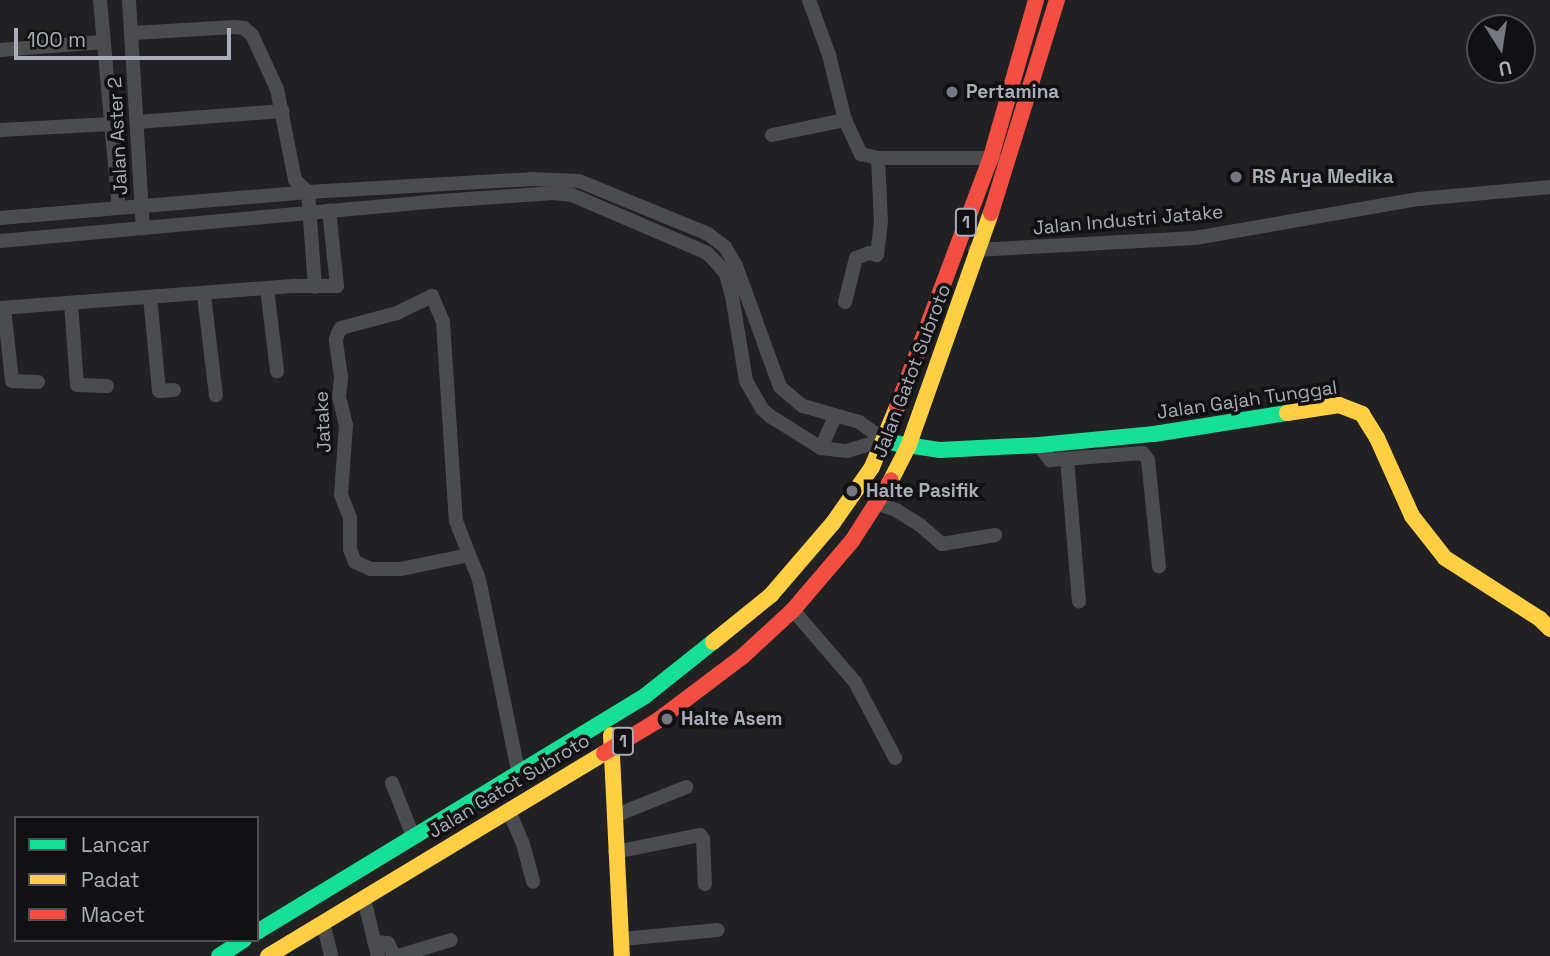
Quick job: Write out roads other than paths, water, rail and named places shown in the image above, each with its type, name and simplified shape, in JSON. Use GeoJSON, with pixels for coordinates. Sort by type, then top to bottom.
{"type":"FeatureCollection","features":[{"type":"Feature","properties":{"kind":"main road","name":"Jalan Gatot Subroto"},"geometry":{"type":"LineString","coordinates":[[259,931],[674,675],[771,595],[833,523],[872,467],[885,440],[991,157],[1036,0]]}},
{"type":"Feature","properties":{"kind":"main road","name":"Jalan Gatot Subroto"},"geometry":{"type":"LineString","coordinates":[[268,956],[657,721],[742,657],[793,610],[852,541],[878,504],[908,447],[1009,162],[1057,0]]}},
{"type":"Feature","properties":{"kind":"main road","name":"Jalan Gajah Tunggal"},"geometry":{"type":"LineString","coordinates":[[885,440],[908,447],[940,450],[1039,445],[1154,434],[1339,405],[1353,408],[1362,414],[1377,438],[1412,516],[1445,558],[1547,620]]}},
{"type":"Feature","properties":{"kind":"main road"},"geometry":{"type":"LineString","coordinates":[[608,718],[613,748],[615,852],[622,956]]}},
{"type":"Feature","properties":{"kind":"main road"},"geometry":{"type":"LineString","coordinates":[[219,956],[241,942]]}},
{"type":"Feature","properties":{"kind":"street"},"geometry":{"type":"LineString","coordinates":[[100,0],[119,208]]}},
{"type":"Feature","properties":{"kind":"street","name":"Jalan Aster 2"},"geometry":{"type":"LineString","coordinates":[[129,0],[142,229]]}},
{"type":"Feature","properties":{"kind":"street"},"geometry":{"type":"LineString","coordinates":[[809,0],[828,55],[845,120],[859,152],[877,158],[991,157],[1009,162]]}},
{"type":"Feature","properties":{"kind":"street"},"geometry":{"type":"LineString","coordinates":[[132,33],[244,28],[252,35],[276,89],[295,180],[308,192],[315,287]]}},
{"type":"Feature","properties":{"kind":"street"},"geometry":{"type":"LineString","coordinates":[[0,50],[103,42]]}},
{"type":"Feature","properties":{"kind":"street"},"geometry":{"type":"LineString","coordinates":[[138,122],[282,111]]}},
{"type":"Feature","properties":{"kind":"street"},"geometry":{"type":"LineString","coordinates":[[772,135],[845,120]]}},
{"type":"Feature","properties":{"kind":"street"},"geometry":{"type":"LineString","coordinates":[[0,130],[110,124]]}},
{"type":"Feature","properties":{"kind":"street"},"geometry":{"type":"LineString","coordinates":[[845,302],[856,258],[869,253],[877,256],[881,222],[877,158]]}},
{"type":"Feature","properties":{"kind":"street"},"geometry":{"type":"LineString","coordinates":[[0,218],[308,192],[531,179],[579,181],[708,234],[725,247],[736,266],[780,387],[803,406],[859,422],[885,440]]}},
{"type":"Feature","properties":{"kind":"street"},"geometry":{"type":"LineString","coordinates":[[289,214],[286,194],[295,180]]}},
{"type":"Feature","properties":{"kind":"street"},"geometry":{"type":"LineString","coordinates":[[572,195],[579,181]]}},
{"type":"Feature","properties":{"kind":"street","name":"Jalan Industri Jatake"},"geometry":{"type":"LineString","coordinates":[[957,246],[978,251],[1195,238],[1419,199],[1550,187]]}},
{"type":"Feature","properties":{"kind":"street"},"geometry":{"type":"LineString","coordinates":[[0,242],[504,195],[572,195],[707,253],[717,263],[726,274],[732,296],[746,381],[762,409],[821,448],[847,451],[885,440]]}},
{"type":"Feature","properties":{"kind":"street"},"geometry":{"type":"LineString","coordinates":[[38,382],[12,381],[2,308],[204,295],[267,288],[337,286],[329,210]]}},
{"type":"Feature","properties":{"kind":"street"},"geometry":{"type":"LineString","coordinates":[[267,288],[277,371]]}},
{"type":"Feature","properties":{"kind":"street"},"geometry":{"type":"LineString","coordinates":[[204,295],[216,395]]}},
{"type":"Feature","properties":{"kind":"street","name":"Jatake"},"geometry":{"type":"LineString","coordinates":[[432,296],[443,322],[456,522],[469,555],[401,569],[371,569],[355,562],[350,549],[350,518],[341,495],[346,425],[339,397],[341,377],[336,340],[338,332],[341,328],[397,313],[432,296]]}},
{"type":"Feature","properties":{"kind":"street"},"geometry":{"type":"LineString","coordinates":[[150,297],[159,391],[174,390]]}},
{"type":"Feature","properties":{"kind":"street"},"geometry":{"type":"LineString","coordinates":[[71,303],[77,385],[107,387]]}},
{"type":"Feature","properties":{"kind":"street"},"geometry":{"type":"LineString","coordinates":[[821,448],[835,417]]}},
{"type":"Feature","properties":{"kind":"street"},"geometry":{"type":"LineString","coordinates":[[1039,445],[1046,458],[1067,459],[1139,452],[1146,456],[1159,566]]}},
{"type":"Feature","properties":{"kind":"street"},"geometry":{"type":"LineString","coordinates":[[1067,459],[1079,601]]}},
{"type":"Feature","properties":{"kind":"street"},"geometry":{"type":"LineString","coordinates":[[878,504],[920,525],[942,544],[995,535]]}},
{"type":"Feature","properties":{"kind":"street"},"geometry":{"type":"LineString","coordinates":[[469,555],[481,589],[518,773],[530,798]]}},
{"type":"Feature","properties":{"kind":"street"},"geometry":{"type":"LineString","coordinates":[[793,610],[855,682],[895,758]]}},
{"type":"Feature","properties":{"kind":"street"},"geometry":{"type":"LineString","coordinates":[[392,783],[412,836]]}},
{"type":"Feature","properties":{"kind":"street"},"geometry":{"type":"LineString","coordinates":[[614,816],[686,787]]}},
{"type":"Feature","properties":{"kind":"street"},"geometry":{"type":"LineString","coordinates":[[509,811],[523,844],[533,881]]}},
{"type":"Feature","properties":{"kind":"street"},"geometry":{"type":"LineString","coordinates":[[615,852],[700,835],[705,884]]}},
{"type":"Feature","properties":{"kind":"street"},"geometry":{"type":"LineString","coordinates":[[365,899],[376,949],[388,943],[396,956],[451,940]]}},
{"type":"Feature","properties":{"kind":"street"},"geometry":{"type":"LineString","coordinates":[[323,923],[331,956]]}},
{"type":"Feature","properties":{"kind":"street"},"geometry":{"type":"LineString","coordinates":[[622,939],[718,930]]}},
{"type":"Feature","properties":{"kind":"place","name":"Pertamina"},"geometry":{"type":"Point","coordinates":[952,92]}},
{"type":"Feature","properties":{"kind":"place","name":"RS Arya Medika"},"geometry":{"type":"Point","coordinates":[1236,177]}},
{"type":"Feature","properties":{"kind":"place","name":"Halte Pasifik"},"geometry":{"type":"Point","coordinates":[852,491]}},
{"type":"Feature","properties":{"kind":"place","name":"Halte Asem"},"geometry":{"type":"Point","coordinates":[667,719]}}]}
